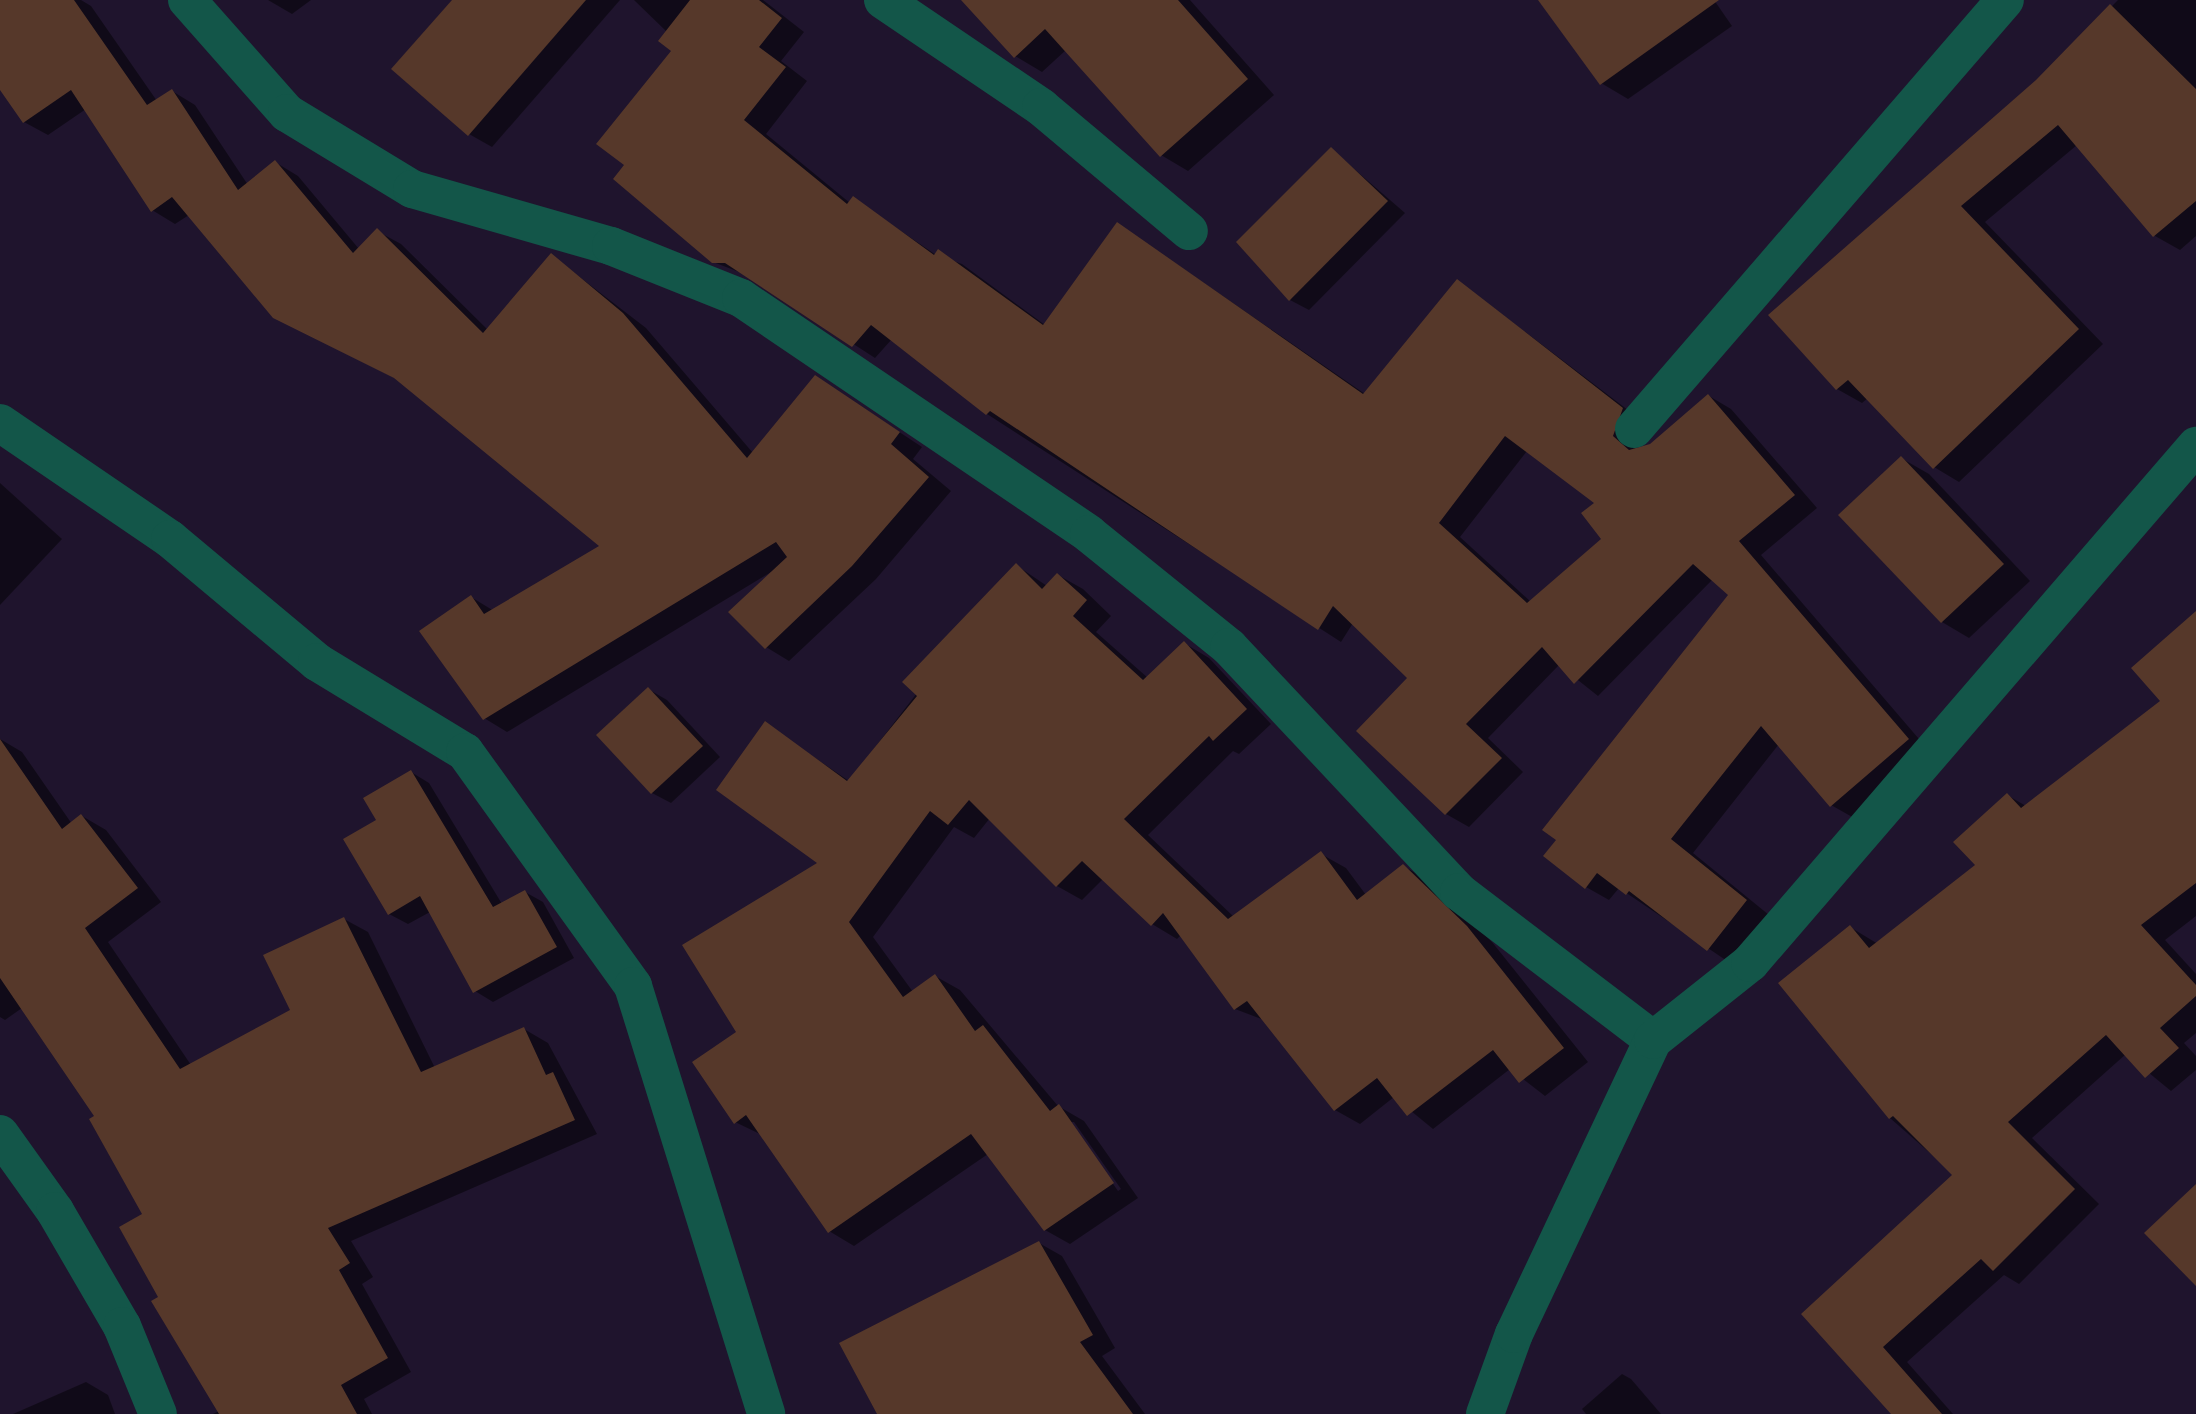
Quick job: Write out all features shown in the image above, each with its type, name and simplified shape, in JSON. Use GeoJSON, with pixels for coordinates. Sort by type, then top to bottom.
{"type":"FeatureCollection","features":[{"type":"Feature","properties":{"kind":"street"},"geometry":{"type":"LineString","coordinates":[[187,0],[287,113],[412,189],[611,246],[741,298],[1089,534],[1229,647],[1459,892],[1653,1040]]}},
{"type":"Feature","properties":{"kind":"street"},"geometry":{"type":"LineString","coordinates":[[883,0],[1041,107],[1189,231]]}},
{"type":"Feature","properties":{"kind":"street"},"geometry":{"type":"LineString","coordinates":[[1634,429],[2005,0]]}},
{"type":"Feature","properties":{"kind":"street"},"geometry":{"type":"LineString","coordinates":[[0,423],[170,539],[317,662],[465,752],[633,986],[766,1414]]}},
{"type":"Feature","properties":{"kind":"street"},"geometry":{"type":"LineString","coordinates":[[1485,1414],[1514,1334],[1653,1040],[1750,963],[2196,446]]}},
{"type":"Feature","properties":{"kind":"street"},"geometry":{"type":"LineString","coordinates":[[0,1134],[55,1211],[122,1326],[158,1414]]}},
{"type":"Feature","properties":{"kind":"building"},"geometry":{"type":"Polygon","coordinates":[[[0,0],[74,0],[147,105],[172,89],[238,190],[275,160],[353,253],[377,228],[483,333],[551,253],[623,313],[747,458],[815,375],[900,432],[891,444],[929,477],[852,566],[765,649],[728,612],[787,557],[776,542],[483,720],[419,631],[471,595],[484,614],[599,546],[394,378],[273,318],[172,197],[151,212],[71,90],[23,123],[0,90],[0,0]]]}},
{"type":"Feature","properties":{"kind":"building"},"geometry":{"type":"Polygon","coordinates":[[[452,0],[586,0],[468,136],[391,69],[452,0]]]}},
{"type":"Feature","properties":{"kind":"building"},"geometry":{"type":"Polygon","coordinates":[[[690,0],[759,0],[782,18],[759,47],[786,67],[744,120],[847,204],[853,196],[934,255],[938,249],[1043,325],[1117,222],[1363,394],[1457,279],[1623,408],[1613,436],[1629,450],[1650,444],[1708,394],[1795,495],[1739,541],[1909,739],[1830,807],[1761,726],[1671,839],[1747,900],[1707,951],[1629,891],[1626,895],[1597,873],[1585,889],[1543,856],[1556,840],[1542,830],[1728,595],[1693,564],[1574,684],[1542,647],[1466,724],[1502,758],[1445,815],[1356,731],[1407,678],[1333,606],[1318,630],[990,411],[986,415],[871,325],[852,347],[725,263],[712,263],[613,179],[624,165],[596,144],[671,51],[658,41],[690,0]],[[1505,436],[1439,523],[1527,603],[1601,539],[1581,513],[1594,503],[1505,436]]]}},
{"type":"Feature","properties":{"kind":"building"},"geometry":{"type":"Polygon","coordinates":[[[961,0],[1178,0],[1248,79],[1160,157],[1045,29],[1014,58],[961,0]]]}},
{"type":"Feature","properties":{"kind":"building"},"geometry":{"type":"Polygon","coordinates":[[[1538,0],[1719,0],[1600,85],[1538,0]]]}},
{"type":"Feature","properties":{"kind":"building"},"geometry":{"type":"Polygon","coordinates":[[[2110,4],[2196,89],[2196,201],[2153,237],[2058,125],[1961,206],[2079,329],[1933,469],[1848,380],[1836,390],[1768,315],[2036,80],[2110,4]]]}},
{"type":"Feature","properties":{"kind":"building"},"geometry":{"type":"Polygon","coordinates":[[[1331,147],[1388,201],[1289,301],[1236,242],[1331,147]]]}},
{"type":"Feature","properties":{"kind":"building"},"geometry":{"type":"Polygon","coordinates":[[[1901,456],[2004,564],[1941,623],[1838,515],[1901,456]]]}},
{"type":"Feature","properties":{"kind":"building"},"geometry":{"type":"Polygon","coordinates":[[[1016,563],[1042,589],[1057,573],[1087,600],[1073,616],[1143,680],[1184,641],[1247,709],[1213,741],[1209,736],[1124,819],[1228,919],[1321,851],[1357,900],[1403,864],[1467,926],[1564,1048],[1519,1083],[1493,1050],[1407,1116],[1377,1078],[1334,1111],[1247,1001],[1234,1010],[1163,913],[1151,926],[1082,861],[1056,887],[969,800],[948,825],[930,811],[849,922],[903,997],[935,974],[975,1031],[983,1025],[1050,1111],[1059,1104],[1114,1183],[1044,1231],[971,1134],[828,1233],[746,1115],[734,1124],[692,1062],[736,1032],[682,945],[817,863],[716,790],[765,721],[847,781],[917,696],[902,682],[1016,563]]]}},
{"type":"Feature","properties":{"kind":"building"},"geometry":{"type":"Polygon","coordinates":[[[2196,611],[2196,883],[2141,925],[2196,985],[2196,996],[2160,1028],[2179,1048],[2145,1078],[2106,1035],[2008,1122],[2075,1189],[1993,1271],[1981,1259],[1883,1347],[1942,1414],[1891,1414],[1801,1314],[1952,1175],[1893,1116],[1889,1119],[1778,983],[1850,925],[1869,948],[1975,865],[1953,842],[2007,793],[2021,808],[2160,701],[2131,668],[2196,611]]]}},
{"type":"Feature","properties":{"kind":"building"},"geometry":{"type":"Polygon","coordinates":[[[648,687],[703,746],[651,794],[596,735],[648,687]]]}},
{"type":"Feature","properties":{"kind":"building"},"geometry":{"type":"Polygon","coordinates":[[[0,739],[62,829],[81,814],[138,888],[85,928],[180,1069],[290,1010],[263,955],[344,917],[421,1072],[524,1027],[546,1075],[553,1072],[575,1120],[328,1228],[350,1263],[339,1270],[388,1358],[341,1385],[357,1414],[219,1414],[151,1301],[158,1297],[119,1227],[142,1214],[89,1119],[94,1116],[0,978],[0,739]]]}},
{"type":"Feature","properties":{"kind":"building"},"geometry":{"type":"Polygon","coordinates":[[[411,770],[493,907],[525,890],[557,947],[473,993],[420,896],[388,915],[343,839],[376,820],[363,798],[411,770]]]}},
{"type":"Feature","properties":{"kind":"building"},"geometry":{"type":"Polygon","coordinates":[[[2196,1184],[2196,1286],[2144,1233],[2196,1184]]]}},
{"type":"Feature","properties":{"kind":"building"},"geometry":{"type":"Polygon","coordinates":[[[1039,1241],[1093,1335],[1080,1342],[1133,1414],[877,1414],[839,1343],[1039,1241]]]}}]}
